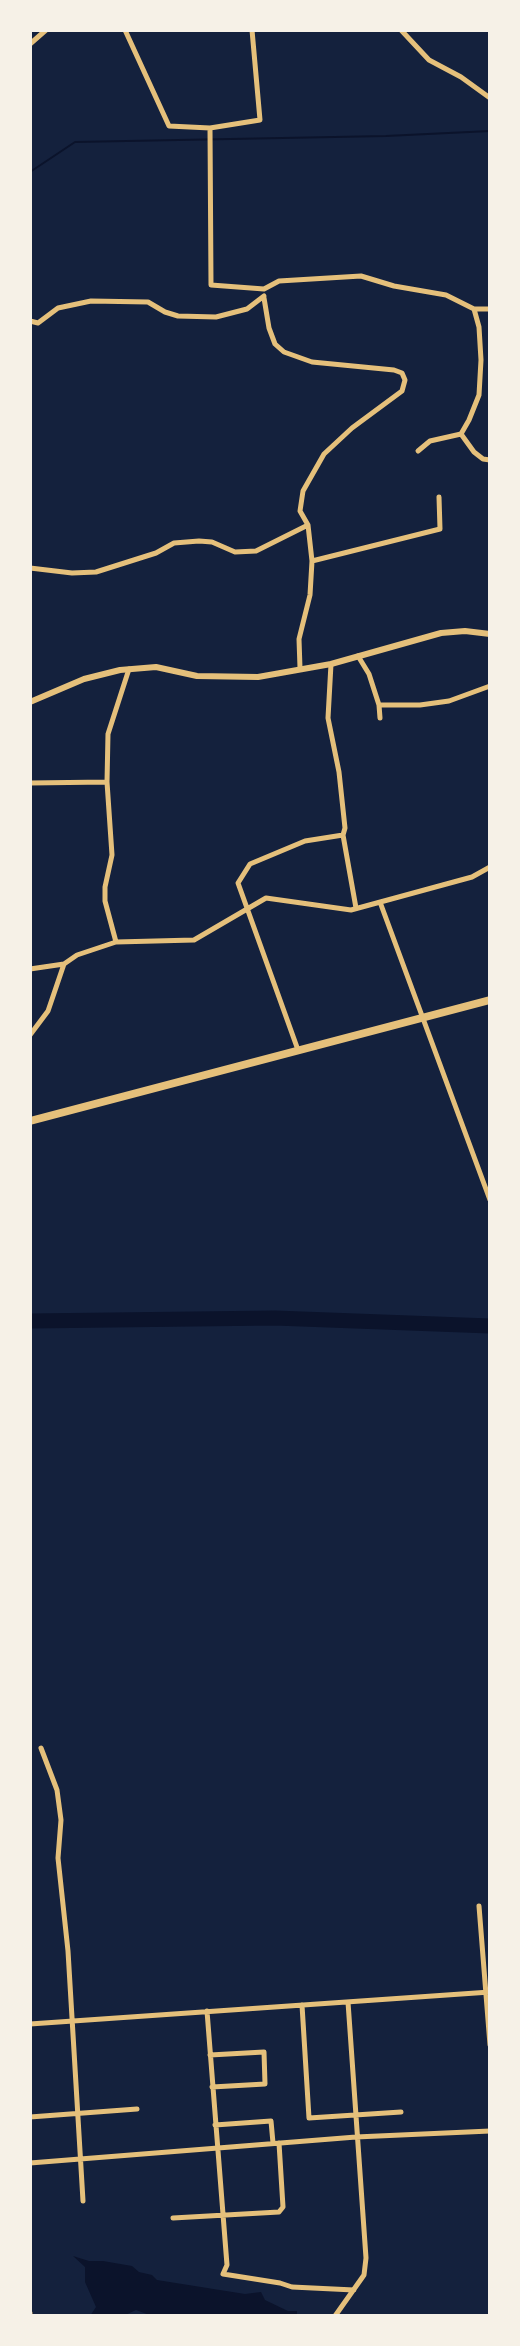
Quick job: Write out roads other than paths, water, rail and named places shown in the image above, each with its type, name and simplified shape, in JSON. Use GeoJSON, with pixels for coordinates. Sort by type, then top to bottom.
{"type":"FeatureCollection","features":[{"type":"Feature","properties":{"kind":"main road"},"geometry":{"type":"LineString","coordinates":[[30,1121],[490,1000]]}},
{"type":"Feature","properties":{"kind":"street"},"geometry":{"type":"LineString","coordinates":[[30,44],[46,30]]}},
{"type":"Feature","properties":{"kind":"street"},"geometry":{"type":"LineString","coordinates":[[125,30],[169,126],[210,130],[260,120],[252,30]]}},
{"type":"Feature","properties":{"kind":"street"},"geometry":{"type":"LineString","coordinates":[[401,30],[429,60],[461,77],[490,98]]}},
{"type":"Feature","properties":{"kind":"street"},"geometry":{"type":"LineString","coordinates":[[210,130],[211,285],[264,289]]}},
{"type":"Feature","properties":{"kind":"street"},"geometry":{"type":"LineString","coordinates":[[300,668],[299,639],[310,595],[312,561],[308,525],[300,511],[301,499],[315,467],[338,440],[402,391],[405,380],[402,374],[394,370],[312,362],[284,352],[275,344],[269,328],[264,311],[264,289],[269,284],[279,281],[361,276],[394,286],[446,295],[474,309],[490,309]]}},
{"type":"Feature","properties":{"kind":"street"},"geometry":{"type":"LineString","coordinates":[[30,321],[38,323],[58,308],[91,301],[148,302],[165,312],[178,316],[216,317],[247,309],[264,298]]}},
{"type":"Feature","properties":{"kind":"street"},"geometry":{"type":"LineString","coordinates":[[418,451],[430,441],[461,434],[479,395],[481,360],[479,327],[474,309]]}},
{"type":"Feature","properties":{"kind":"street"},"geometry":{"type":"LineString","coordinates":[[461,434],[474,452],[483,459],[490,460]]}},
{"type":"Feature","properties":{"kind":"street"},"geometry":{"type":"LineString","coordinates":[[312,561],[440,529],[439,497]]}},
{"type":"Feature","properties":{"kind":"street"},"geometry":{"type":"LineString","coordinates":[[30,568],[72,573],[96,572],[156,553],[174,543],[199,541],[212,542],[235,552],[256,551],[289,532],[308,525]]}},
{"type":"Feature","properties":{"kind":"street"},"geometry":{"type":"LineString","coordinates":[[30,702],[84,680],[129,669],[156,667],[197,676],[258,677],[331,664],[441,633],[489,631]]}},
{"type":"Feature","properties":{"kind":"street"},"geometry":{"type":"LineString","coordinates":[[358,656],[369,674],[380,705],[380,718]]}},
{"type":"Feature","properties":{"kind":"street"},"geometry":{"type":"LineString","coordinates":[[331,664],[328,718],[339,772],[345,828],[343,835],[356,908]]}},
{"type":"Feature","properties":{"kind":"street"},"geometry":{"type":"LineString","coordinates":[[116,942],[105,901],[105,887],[112,855],[107,782],[108,734],[129,669]]}},
{"type":"Feature","properties":{"kind":"street"},"geometry":{"type":"LineString","coordinates":[[380,705],[420,705],[449,700],[490,686]]}},
{"type":"Feature","properties":{"kind":"street"},"geometry":{"type":"LineString","coordinates":[[30,783],[107,782]]}},
{"type":"Feature","properties":{"kind":"street"},"geometry":{"type":"LineString","coordinates":[[298,1050],[238,883],[250,864],[305,841],[343,835]]}},
{"type":"Feature","properties":{"kind":"street"},"geometry":{"type":"LineString","coordinates":[[30,969],[64,964],[77,955],[116,942],[194,940],[266,898],[274,897],[320,906],[356,908],[472,877],[490,867]]}},
{"type":"Feature","properties":{"kind":"street"},"geometry":{"type":"LineString","coordinates":[[381,902],[490,1200]]}},
{"type":"Feature","properties":{"kind":"street"},"geometry":{"type":"LineString","coordinates":[[30,1035],[48,1011],[64,964]]}},
{"type":"Feature","properties":{"kind":"street"},"geometry":{"type":"LineString","coordinates":[[41,1748],[57,1790],[61,1820],[58,1858],[68,1951],[70,2021],[83,2201]]}},
{"type":"Feature","properties":{"kind":"street"},"geometry":{"type":"LineString","coordinates":[[479,1906],[488,1992],[490,2046]]}},
{"type":"Feature","properties":{"kind":"street"},"geometry":{"type":"LineString","coordinates":[[30,2024],[488,1992]]}},
{"type":"Feature","properties":{"kind":"street"},"geometry":{"type":"LineString","coordinates":[[335,2316],[364,2275],[366,2258],[348,2002]]}},
{"type":"Feature","properties":{"kind":"street"},"geometry":{"type":"LineString","coordinates":[[303,2005],[309,2118],[401,2112]]}},
{"type":"Feature","properties":{"kind":"street"},"geometry":{"type":"LineString","coordinates":[[207,2011],[227,2265],[223,2274],[292,2287],[354,2290]]}},
{"type":"Feature","properties":{"kind":"street"},"geometry":{"type":"LineString","coordinates":[[210,2055],[264,2052],[266,2084],[212,2086]]}},
{"type":"Feature","properties":{"kind":"street"},"geometry":{"type":"LineString","coordinates":[[30,2117],[137,2109]]}},
{"type":"Feature","properties":{"kind":"street"},"geometry":{"type":"LineString","coordinates":[[173,2218],[279,2212],[284,2208],[271,2121],[215,2125]]}},
{"type":"Feature","properties":{"kind":"street"},"geometry":{"type":"LineString","coordinates":[[30,2163],[356,2137],[490,2131]]}},
{"type":"Feature","properties":{"kind":"water"},"geometry":{"type":"Polygon","coordinates":[[[73,2256],[89,2261],[132,2266],[139,2272],[152,2275],[157,2280],[245,2294],[261,2292],[265,2300],[288,2311],[297,2311],[297,2315],[152,2316],[136,2310],[123,2316],[90,2316],[96,2307],[85,2282],[85,2267],[73,2256]]]}},
{"type":"Feature","properties":{"kind":"waterway"},"geometry":{"type":"LineString","coordinates":[[30,172],[75,142],[386,136],[490,131]]}},
{"type":"Feature","properties":{"kind":"waterway"},"geometry":{"type":"LineString","coordinates":[[30,1321],[275,1318],[490,1326]]}}]}
